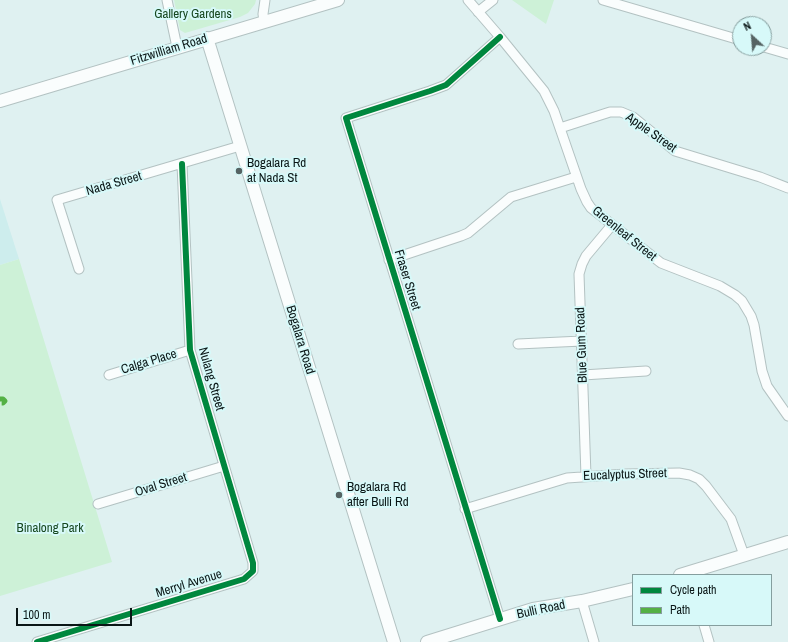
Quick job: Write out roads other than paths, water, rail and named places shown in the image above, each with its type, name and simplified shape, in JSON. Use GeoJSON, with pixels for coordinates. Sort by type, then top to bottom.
{"type":"FeatureCollection","features":[{"type":"Feature","properties":{"kind":"street"},"geometry":{"type":"LineString","coordinates":[[168,0],[177,47]]}},
{"type":"Feature","properties":{"kind":"street"},"geometry":{"type":"LineString","coordinates":[[264,21],[263,14],[266,0]]}},
{"type":"Feature","properties":{"kind":"street","name":"Fitzwilliam Road"},"geometry":{"type":"LineString","coordinates":[[0,101],[338,0]]}},
{"type":"Feature","properties":{"kind":"street","name":"Greenleaf Street"},"geometry":{"type":"LineString","coordinates":[[468,0],[544,91],[550,101],[576,177],[587,202],[612,225],[661,263],[720,286],[742,301],[752,316],[762,371],[767,386],[788,416]]}},
{"type":"Feature","properties":{"kind":"street"},"geometry":{"type":"LineString","coordinates":[[478,12],[493,0]]}},
{"type":"Feature","properties":{"kind":"street"},"geometry":{"type":"LineString","coordinates":[[604,0],[732,38]]}},
{"type":"Feature","properties":{"kind":"street","name":"Fraser Street"},"geometry":{"type":"LineString","coordinates":[[500,37],[446,85],[346,118],[500,619]]}},
{"type":"Feature","properties":{"kind":"street","name":"Bogalara Road"},"geometry":{"type":"LineString","coordinates":[[207,38],[394,642]]}},
{"type":"Feature","properties":{"kind":"street"},"geometry":{"type":"LineString","coordinates":[[772,49],[788,54]]}},
{"type":"Feature","properties":{"kind":"street","name":"Apple Street"},"geometry":{"type":"LineString","coordinates":[[560,128],[610,112],[622,112],[633,117],[674,151],[760,177],[788,188]]}},
{"type":"Feature","properties":{"kind":"street","name":"Nada Street"},"geometry":{"type":"LineString","coordinates":[[79,269],[57,200],[240,146]]}},
{"type":"Feature","properties":{"kind":"street","name":"Nulang Street"},"geometry":{"type":"LineString","coordinates":[[182,164],[190,350],[254,563],[253,570]]}},
{"type":"Feature","properties":{"kind":"street"},"geometry":{"type":"LineString","coordinates":[[389,260],[468,233],[511,197],[576,177]]}},
{"type":"Feature","properties":{"kind":"street","name":"Blue Gum Road"},"geometry":{"type":"LineString","coordinates":[[586,476],[579,274],[586,256],[612,225]]}},
{"type":"Feature","properties":{"kind":"street"},"geometry":{"type":"LineString","coordinates":[[518,344],[582,341]]}},
{"type":"Feature","properties":{"kind":"street","name":"Calga Place"},"geometry":{"type":"LineString","coordinates":[[109,375],[190,350]]}},
{"type":"Feature","properties":{"kind":"street"},"geometry":{"type":"LineString","coordinates":[[583,375],[646,371]]}},
{"type":"Feature","properties":{"kind":"street","name":"Oval Street"},"geometry":{"type":"LineString","coordinates":[[98,504],[224,466]]}},
{"type":"Feature","properties":{"kind":"street","name":"Eucalyptus Street"},"geometry":{"type":"LineString","coordinates":[[465,509],[567,478],[679,473],[699,478],[706,486],[731,519],[744,555]]}},
{"type":"Feature","properties":{"kind":"street"},"geometry":{"type":"LineString","coordinates":[[686,574],[788,542]]}},
{"type":"Feature","properties":{"kind":"street","name":"Merryl Avenue"},"geometry":{"type":"LineString","coordinates":[[37,642],[244,579],[253,570]]}},
{"type":"Feature","properties":{"kind":"street","name":"Bulli Road"},"geometry":{"type":"LineString","coordinates":[[427,642],[533,609],[582,601],[632,589]]}},
{"type":"Feature","properties":{"kind":"street"},"geometry":{"type":"LineString","coordinates":[[582,601],[594,642]]}},
{"type":"Feature","properties":{"kind":"street"},"geometry":{"type":"LineString","coordinates":[[704,626],[709,642]]}},
{"type":"Feature","properties":{"kind":"place","name":"Bogalara Rd at Nada St"},"geometry":{"type":"Point","coordinates":[239,171]}},
{"type":"Feature","properties":{"kind":"place","name":"Bogalara Rd after Bulli Rd"},"geometry":{"type":"Point","coordinates":[339,495]}},
{"type":"Feature","properties":{"kind":"park label","name":"Gallery Gardens"},"geometry":{"type":"Point","coordinates":[193,15]}},
{"type":"Feature","properties":{"kind":"park label","name":"Binalong Park"},"geometry":{"type":"Point","coordinates":[50,529]}}]}
